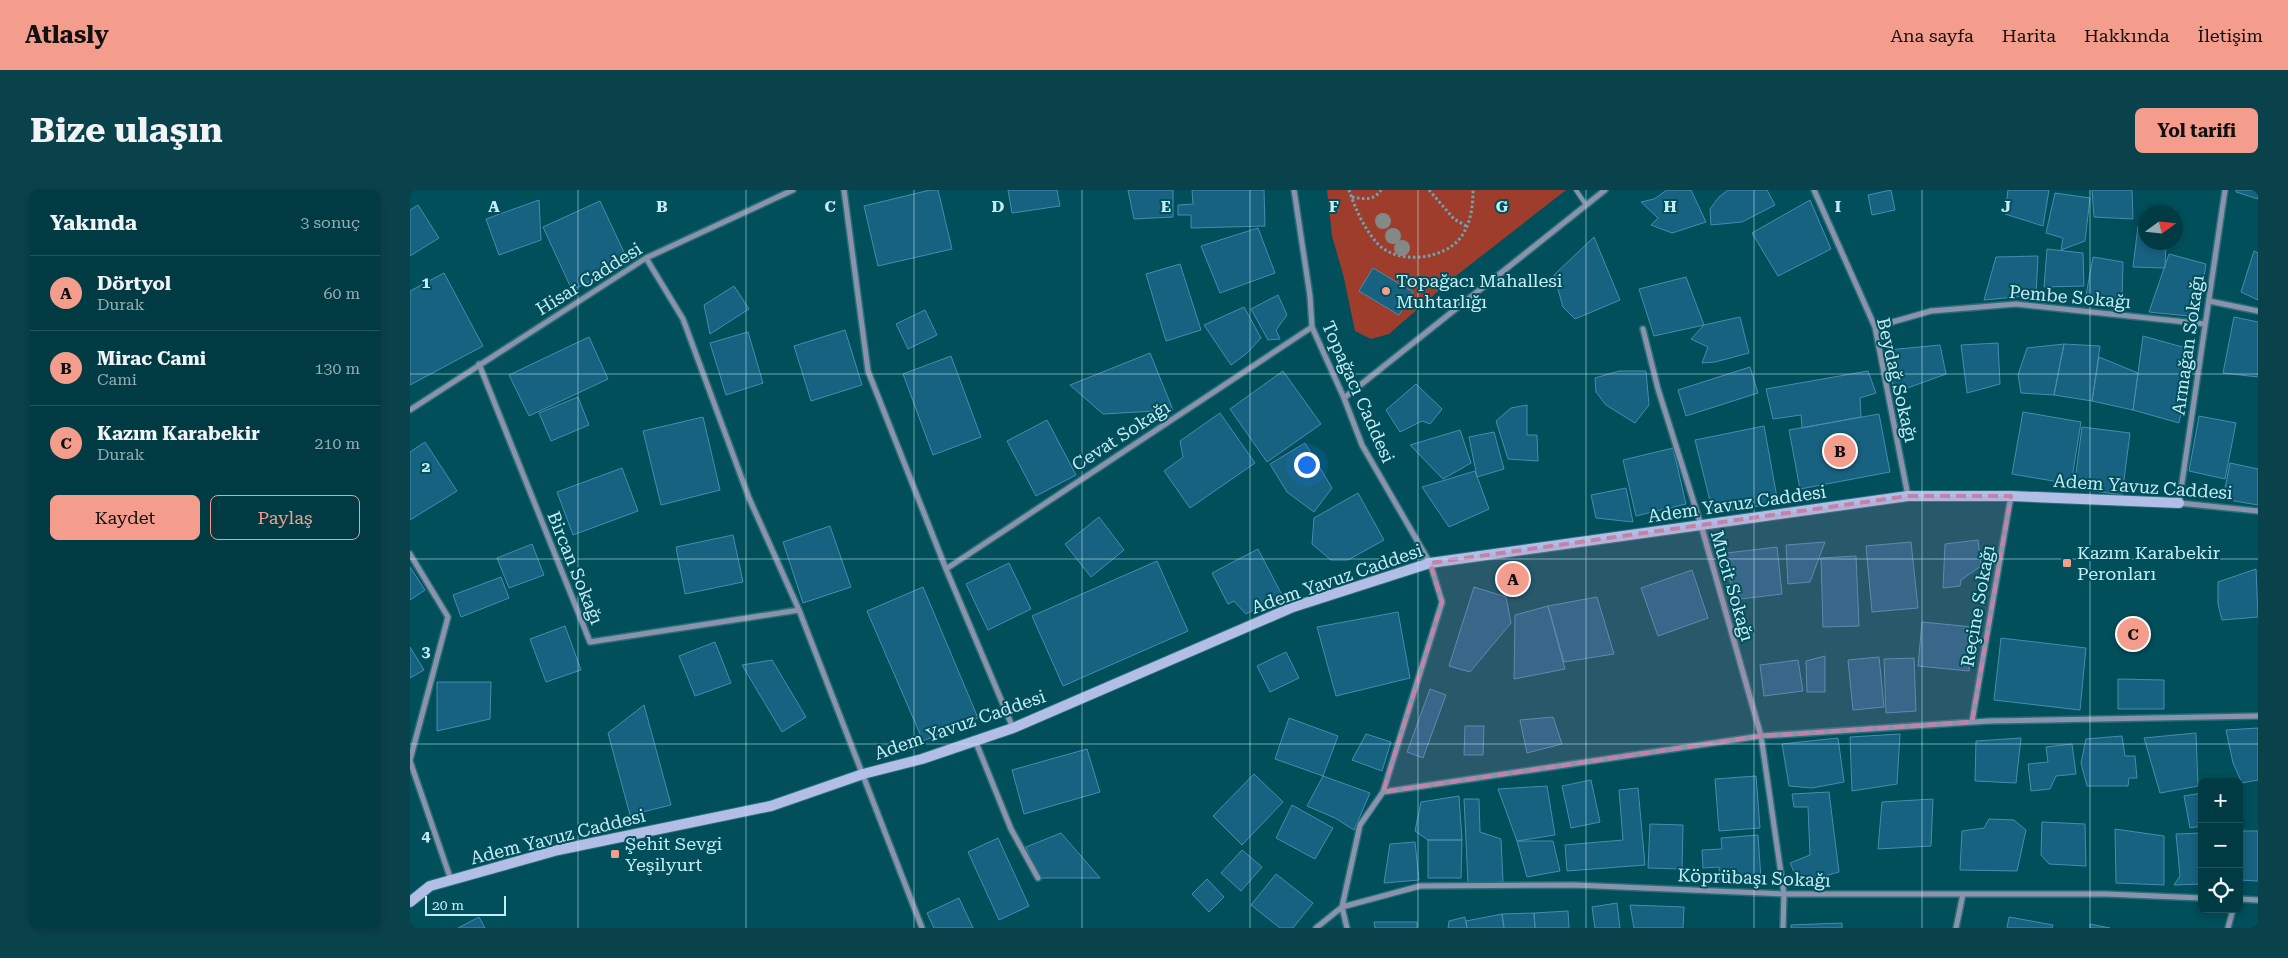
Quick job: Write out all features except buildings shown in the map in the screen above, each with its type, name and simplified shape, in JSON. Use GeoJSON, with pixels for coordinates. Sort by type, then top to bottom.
{"type":"FeatureCollection","features":[{"type":"Feature","properties":{"kind":"street","name":"Hisar Caddesi"},"geometry":{"type":"LineString","coordinates":[[410,410],[646,258],[793,190]]}},
{"type":"Feature","properties":{"kind":"street"},"geometry":{"type":"LineString","coordinates":[[844,190],[868,371],[946,569],[1013,728]]}},
{"type":"Feature","properties":{"kind":"street","name":"Topağacı Caddesi"},"geometry":{"type":"LineString","coordinates":[[1294,190],[1310,296],[1312,327],[1344,398],[1362,445],[1430,563],[1442,602],[1383,792],[1360,825],[1342,907]]}},
{"type":"Feature","properties":{"kind":"street"},"geometry":{"type":"LineString","coordinates":[[1344,398],[1605,190]]}},
{"type":"Feature","properties":{"kind":"street","name":"Beydağ Sokağı"},"geometry":{"type":"LineString","coordinates":[[1814,190],[1874,326],[1908,496]]}},
{"type":"Feature","properties":{"kind":"street","name":"Armağan Sokağı"},"geometry":{"type":"LineString","coordinates":[[2179,503],[2225,190]]}},
{"type":"Feature","properties":{"kind":"street"},"geometry":{"type":"LineString","coordinates":[[646,258],[683,319],[749,498],[799,610],[922,928]]}},
{"type":"Feature","properties":{"kind":"street"},"geometry":{"type":"LineString","coordinates":[[2208,301],[2258,310]]}},
{"type":"Feature","properties":{"kind":"street","name":"Pembe Sokağı"},"geometry":{"type":"LineString","coordinates":[[1874,326],[1931,311],[2016,304],[2205,324]]}},
{"type":"Feature","properties":{"kind":"street","name":"Cevat Sokağı"},"geometry":{"type":"LineString","coordinates":[[946,569],[1312,327]]}},
{"type":"Feature","properties":{"kind":"street","name":"Mucit Sokağı"},"geometry":{"type":"LineString","coordinates":[[1643,329],[1658,389],[1701,525],[1760,736],[1784,894],[1783,928]]}},
{"type":"Feature","properties":{"kind":"street","name":"Bircan Sokağı"},"geometry":{"type":"LineString","coordinates":[[479,364],[590,642],[799,610]]}},
{"type":"Feature","properties":{"kind":"street","name":"Adem Yavuz Caddesi"},"geometry":{"type":"LineString","coordinates":[[410,902],[430,886],[558,850],[771,806],[863,774],[922,759],[1013,728],[1293,607],[1430,563],[1908,496],[2011,496],[2179,503],[2258,511]]}},
{"type":"Feature","properties":{"kind":"street","name":"Reçine Sokağı"},"geometry":{"type":"LineString","coordinates":[[1972,722],[2011,496]]}},
{"type":"Feature","properties":{"kind":"street"},"geometry":{"type":"LineString","coordinates":[[410,554],[448,617],[410,760],[451,880]]}},
{"type":"Feature","properties":{"kind":"street"},"geometry":{"type":"LineString","coordinates":[[1383,792],[1760,736],[1972,722],[2258,716]]}},
{"type":"Feature","properties":{"kind":"street"},"geometry":{"type":"LineString","coordinates":[[975,740],[1011,829],[1038,878]]}},
{"type":"Feature","properties":{"kind":"street","name":"Köprübaşı Sokağı"},"geometry":{"type":"LineString","coordinates":[[1316,928],[1342,907],[1420,886],[1574,885],[1784,894],[2106,894],[2198,898]]}},
{"type":"Feature","properties":{"kind":"street"},"geometry":{"type":"LineString","coordinates":[[1956,928],[1963,894]]}},
{"type":"Feature","properties":{"kind":"street"},"geometry":{"type":"LineString","coordinates":[[2243,899],[2258,900]]}},
{"type":"Feature","properties":{"kind":"street"},"geometry":{"type":"LineString","coordinates":[[1342,907],[1347,928]]}},
{"type":"Feature","properties":{"kind":"street"},"geometry":{"type":"LineString","coordinates":[[2228,928],[2232,913]]}},
{"type":"Feature","properties":{"kind":"lane"},"geometry":{"type":"LineString","coordinates":[[1576,190],[1586,205]]}},
{"type":"Feature","properties":{"kind":"path"},"geometry":{"type":"LineString","coordinates":[[1349,190],[1367,229],[1379,244],[1404,256],[1418,257],[1448,249],[1461,237],[1473,204],[1473,190]]}},
{"type":"Feature","properties":{"kind":"path"},"geometry":{"type":"LineString","coordinates":[[1352,197],[1367,200],[1378,195],[1381,190]]}},
{"type":"Feature","properties":{"kind":"path"},"geometry":{"type":"LineString","coordinates":[[1429,190],[1454,219],[1466,226]]}},
{"type":"Feature","properties":{"kind":"highlighted area"},"geometry":{"type":"Polygon","coordinates":[[[1908,496],[2011,496],[1972,722],[1761,736],[1383,792],[1442,602],[1430,563],[1908,496]]]}},
{"type":"Feature","properties":{"kind":"shaded area"},"geometry":{"type":"Polygon","coordinates":[[[1327,190],[1566,190],[1452,279],[1389,334],[1371,339],[1355,331],[1344,278],[1332,236],[1327,190]]]}},
{"type":"Feature","properties":{"kind":"place","name":"Topağacı Mahallesi Muhtarlığı"},"geometry":{"type":"Point","coordinates":[1386,291]}},
{"type":"Feature","properties":{"kind":"place","name":"Mirac Cami"},"geometry":{"type":"Point","coordinates":[1840,451]}},
{"type":"Feature","properties":{"kind":"place","name":"Kazım Karabekir Peronları"},"geometry":{"type":"Point","coordinates":[2067,563]}},
{"type":"Feature","properties":{"kind":"place","name":"Dörtyol"},"geometry":{"type":"Point","coordinates":[1513,579]}},
{"type":"Feature","properties":{"kind":"place","name":"Kazım Karabekir"},"geometry":{"type":"Point","coordinates":[2133,634]}},
{"type":"Feature","properties":{"kind":"place","name":"Şehit Sevgi Yeşilyurt"},"geometry":{"type":"Point","coordinates":[615,854]}}]}
